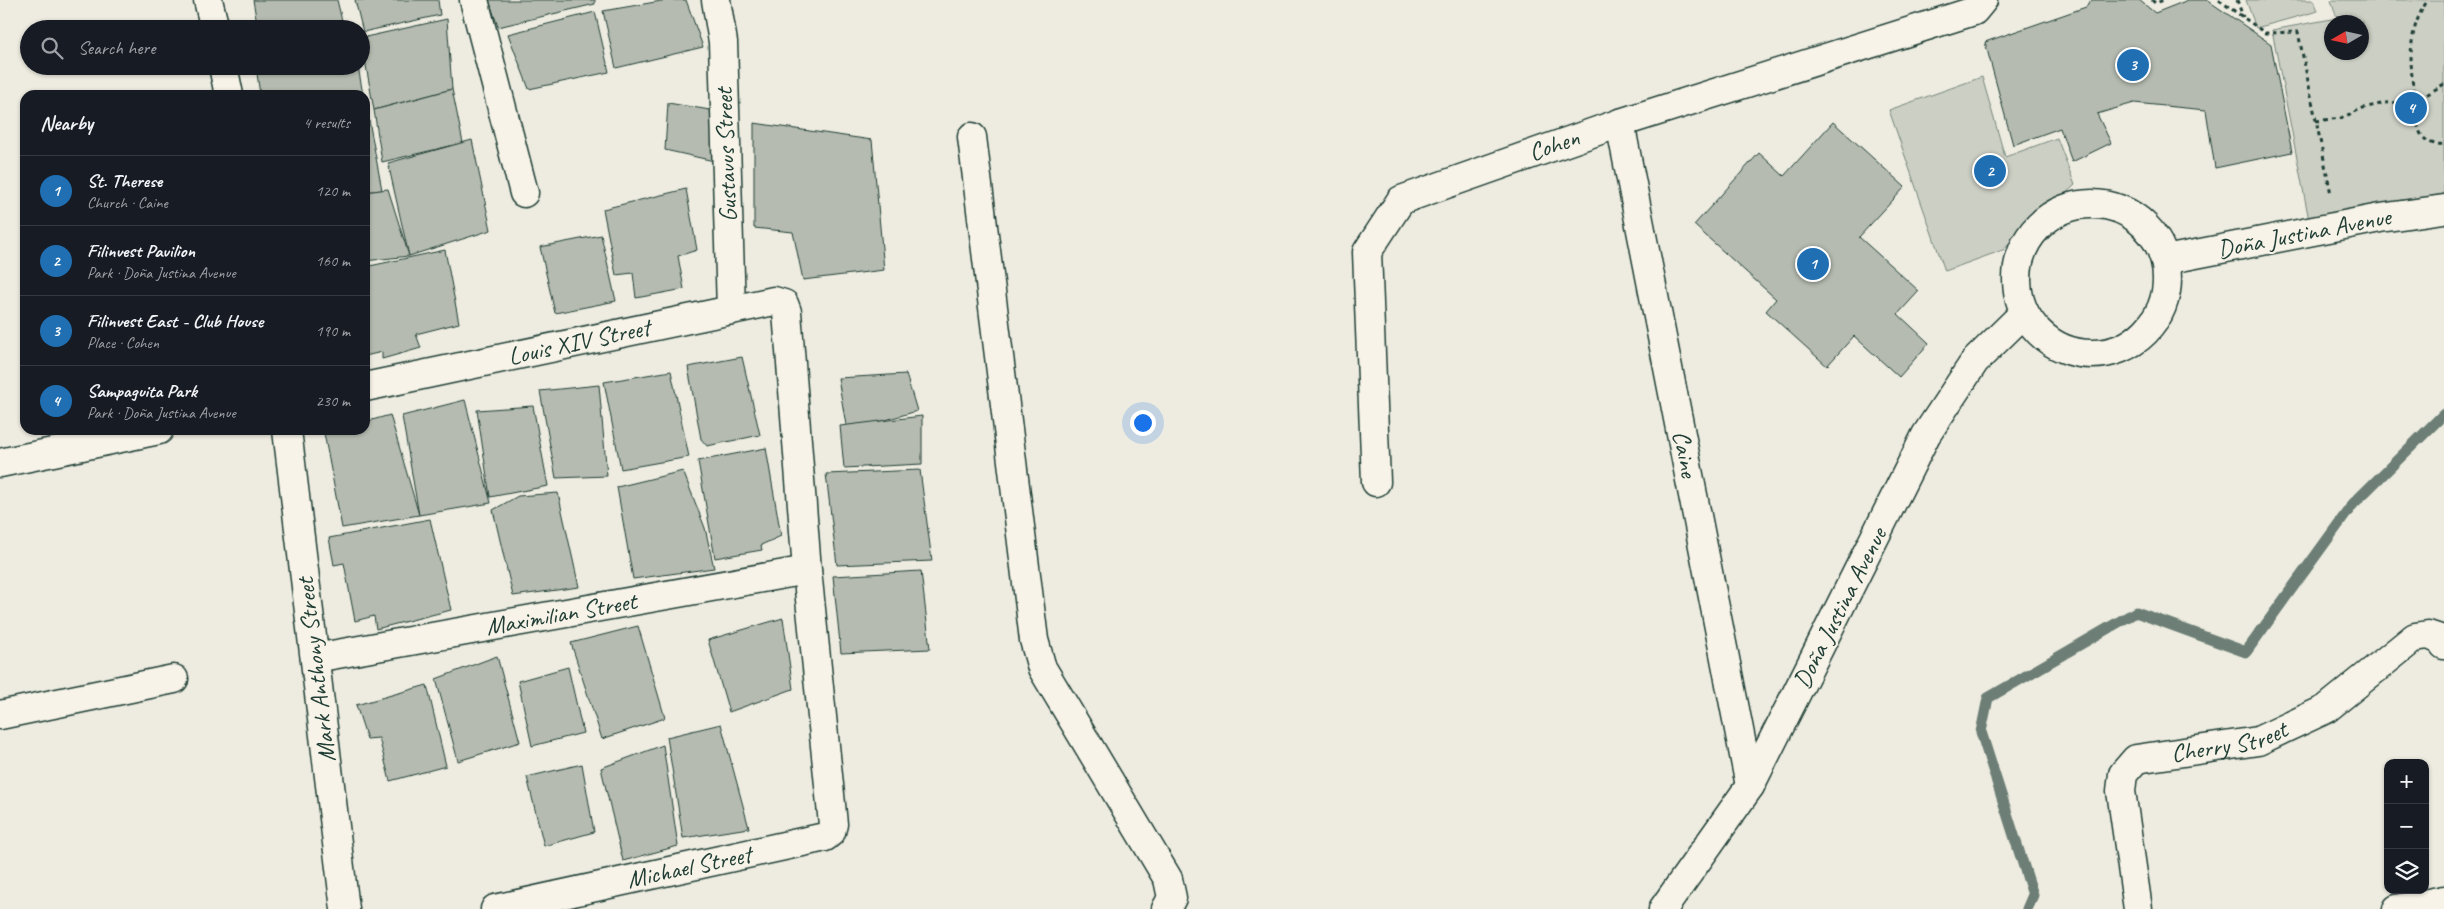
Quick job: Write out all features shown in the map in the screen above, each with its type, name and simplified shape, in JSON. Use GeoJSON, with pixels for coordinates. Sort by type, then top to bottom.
{"type":"FeatureCollection","features":[{"type":"Feature","properties":{"kind":"street"},"geometry":{"type":"LineString","coordinates":[[208,0],[213,20]]}},
{"type":"Feature","properties":{"kind":"street"},"geometry":{"type":"LineString","coordinates":[[474,0],[524,193]]}},
{"type":"Feature","properties":{"kind":"street","name":"Gustavus Street"},"geometry":{"type":"LineString","coordinates":[[716,0],[723,42],[730,310]]}},
{"type":"Feature","properties":{"kind":"street","name":"Cohen"},"geometry":{"type":"LineString","coordinates":[[1376,482],[1367,252],[1401,200],[1620,122],[1974,11],[1983,0]]}},
{"type":"Feature","properties":{"kind":"street"},"geometry":{"type":"LineString","coordinates":[[225,75],[228,90]]}},
{"type":"Feature","properties":{"kind":"street","name":"Caine"},"geometry":{"type":"LineString","coordinates":[[1620,122],[1750,786]]}},
{"type":"Feature","properties":{"kind":"street"},"geometry":{"type":"LineString","coordinates":[[972,136],[1034,640],[1042,668],[1168,879],[1172,898],[1166,909]]}},
{"type":"Feature","properties":{"kind":"street"},"geometry":{"type":"LineString","coordinates":[[2090,203],[2114,206],[2137,218],[2154,236],[2165,260],[2167,288],[2159,314],[2142,336],[2118,350],[2091,355],[2064,350],[2040,335],[2024,313],[2016,288],[2018,263],[2027,239],[2043,220],[2065,207],[2090,203]]}},
{"type":"Feature","properties":{"kind":"street","name":"Doña Justina Avenue"},"geometry":{"type":"LineString","coordinates":[[2165,260],[2337,226],[2444,209]]}},
{"type":"Feature","properties":{"kind":"street","name":"Louis XIV Street"},"geometry":{"type":"LineString","coordinates":[[370,386],[774,301],[784,304],[787,312],[807,570]]}},
{"type":"Feature","properties":{"kind":"street","name":"Doña Justina Avenue"},"geometry":{"type":"LineString","coordinates":[[1664,909],[1750,786],[1926,436],[1975,360],[2024,313]]}},
{"type":"Feature","properties":{"kind":"street"},"geometry":{"type":"LineString","coordinates":[[0,463],[134,435]]}},
{"type":"Feature","properties":{"kind":"street","name":"Mark Anthony Street"},"geometry":{"type":"LineString","coordinates":[[288,435],[345,909]]}},
{"type":"Feature","properties":{"kind":"street","name":"Maximilian Street"},"geometry":{"type":"LineString","coordinates":[[315,658],[807,570]]}},
{"type":"Feature","properties":{"kind":"street","name":"Michael Street"},"geometry":{"type":"LineString","coordinates":[[495,909],[825,837],[831,832],[833,824],[807,570]]}},
{"type":"Feature","properties":{"kind":"street","name":"Cherry Street"},"geometry":{"type":"LineString","coordinates":[[2138,909],[2121,791],[2123,774],[2136,759],[2258,741],[2326,709],[2415,637],[2428,635],[2440,639],[2444,645]]}},
{"type":"Feature","properties":{"kind":"street"},"geometry":{"type":"LineString","coordinates":[[0,715],[174,679]]}},
{"type":"Feature","properties":{"kind":"street"},"geometry":{"type":"LineString","coordinates":[[2397,909],[2444,900]]}},
{"type":"Feature","properties":{"kind":"path"},"geometry":{"type":"LineString","coordinates":[[2154,1],[2164,0]]}},
{"type":"Feature","properties":{"kind":"path"},"geometry":{"type":"LineString","coordinates":[[2219,0],[2265,33],[2298,32],[2337,226]]}},
{"type":"Feature","properties":{"kind":"path"},"geometry":{"type":"LineString","coordinates":[[2237,0],[2243,18]]}},
{"type":"Feature","properties":{"kind":"path"},"geometry":{"type":"LineString","coordinates":[[2428,0],[2417,15],[2411,47],[2411,75],[2416,102],[2416,128],[2424,140],[2444,144]]}},
{"type":"Feature","properties":{"kind":"path"},"geometry":{"type":"LineString","coordinates":[[2316,121],[2342,118],[2363,108],[2385,103],[2416,102],[2444,84]]}},
{"type":"Feature","properties":{"kind":"shaded area"},"geometry":{"type":"Polygon","coordinates":[[[2246,0],[2314,0],[2318,11],[2256,28],[2246,0]]]}},
{"type":"Feature","properties":{"kind":"shaded area"},"geometry":{"type":"Polygon","coordinates":[[[2331,0],[2444,0],[2444,194],[2309,220],[2272,30],[2324,20],[2324,60],[2369,60],[2369,15],[2336,15],[2331,0]]]}},
{"type":"Feature","properties":{"kind":"shaded area"},"geometry":{"type":"Polygon","coordinates":[[[1982,77],[2005,157],[2057,138],[2075,185],[2003,250],[1945,271],[1889,110],[1982,77]]]}},
{"type":"Feature","properties":{"kind":"building"},"geometry":{"type":"Polygon","coordinates":[[[253,0],[337,0],[342,20],[256,20],[253,0]]]}},
{"type":"Feature","properties":{"kind":"building"},"geometry":{"type":"Polygon","coordinates":[[[355,0],[438,0],[440,15],[370,30],[370,20],[360,20],[355,0]]]}},
{"type":"Feature","properties":{"kind":"building"},"geometry":{"type":"Polygon","coordinates":[[[489,0],[595,0],[595,4],[498,27],[489,0]]]}},
{"type":"Feature","properties":{"kind":"building"},"geometry":{"type":"Polygon","coordinates":[[[667,0],[686,0],[703,47],[616,68],[603,11],[667,0]]]}},
{"type":"Feature","properties":{"kind":"building"},"geometry":{"type":"Polygon","coordinates":[[[2092,0],[2139,0],[2155,13],[2188,0],[2207,0],[2271,44],[2292,152],[2215,168],[2206,110],[2134,103],[2097,114],[2111,143],[2072,162],[2060,128],[2013,145],[1985,42],[2086,7],[2092,0]]]}},
{"type":"Feature","properties":{"kind":"building"},"geometry":{"type":"Polygon","coordinates":[[[595,12],[609,72],[529,89],[508,34],[595,12]]]}},
{"type":"Feature","properties":{"kind":"building"},"geometry":{"type":"Polygon","coordinates":[[[447,19],[452,89],[374,110],[368,75],[370,75],[370,36],[447,19]]]}},
{"type":"Feature","properties":{"kind":"building"},"geometry":{"type":"Polygon","coordinates":[[[257,75],[360,75],[362,90],[259,90],[257,75]]]}},
{"type":"Feature","properties":{"kind":"building"},"geometry":{"type":"Polygon","coordinates":[[[452,89],[463,143],[382,162],[374,110],[452,89]]]}},
{"type":"Feature","properties":{"kind":"building"},"geometry":{"type":"Polygon","coordinates":[[[668,103],[716,111],[714,161],[665,150],[668,103]]]}},
{"type":"Feature","properties":{"kind":"building"},"geometry":{"type":"Polygon","coordinates":[[[1833,122],[1905,187],[1859,237],[1919,291],[1898,314],[1929,343],[1899,377],[1854,336],[1827,366],[1766,311],[1776,299],[1694,225],[1759,153],[1784,176],[1833,122]]]}},
{"type":"Feature","properties":{"kind":"building"},"geometry":{"type":"Polygon","coordinates":[[[754,123],[872,140],[884,270],[803,280],[793,232],[754,228],[754,123]]]}},
{"type":"Feature","properties":{"kind":"building"},"geometry":{"type":"Polygon","coordinates":[[[370,126],[382,190],[370,191],[370,126]]]}},
{"type":"Feature","properties":{"kind":"building"},"geometry":{"type":"Polygon","coordinates":[[[472,140],[491,230],[409,256],[388,163],[472,140]]]}},
{"type":"Feature","properties":{"kind":"building"},"geometry":{"type":"Polygon","coordinates":[[[388,189],[409,256],[370,260],[370,191],[388,189]]]}},
{"type":"Feature","properties":{"kind":"building"},"geometry":{"type":"Polygon","coordinates":[[[686,189],[697,250],[678,256],[684,289],[636,298],[633,273],[616,275],[603,209],[686,189]]]}},
{"type":"Feature","properties":{"kind":"building"},"geometry":{"type":"Polygon","coordinates":[[[601,235],[616,301],[555,313],[540,247],[601,235]]]}},
{"type":"Feature","properties":{"kind":"building"},"geometry":{"type":"Polygon","coordinates":[[[445,250],[459,323],[416,334],[421,348],[382,359],[382,352],[370,355],[370,266],[445,250]]]}},
{"type":"Feature","properties":{"kind":"building"},"geometry":{"type":"Polygon","coordinates":[[[742,357],[760,435],[707,446],[701,439],[688,367],[742,357]]]}},
{"type":"Feature","properties":{"kind":"building"},"geometry":{"type":"Polygon","coordinates":[[[671,371],[689,457],[621,469],[604,382],[671,371]]]}},
{"type":"Feature","properties":{"kind":"building"},"geometry":{"type":"Polygon","coordinates":[[[906,374],[917,411],[847,431],[838,378],[906,374]]]}},
{"type":"Feature","properties":{"kind":"building"},"geometry":{"type":"Polygon","coordinates":[[[599,385],[607,476],[556,478],[540,391],[599,385]]]}},
{"type":"Feature","properties":{"kind":"building"},"geometry":{"type":"Polygon","coordinates":[[[465,400],[491,503],[419,515],[402,416],[465,400]]]}},
{"type":"Feature","properties":{"kind":"building"},"geometry":{"type":"Polygon","coordinates":[[[533,406],[548,486],[490,497],[477,410],[533,406]]]}},
{"type":"Feature","properties":{"kind":"building"},"geometry":{"type":"Polygon","coordinates":[[[390,415],[419,515],[342,528],[324,435],[370,435],[370,421],[390,415]]]}},
{"type":"Feature","properties":{"kind":"building"},"geometry":{"type":"Polygon","coordinates":[[[922,416],[922,464],[844,468],[840,426],[922,416]]]}},
{"type":"Feature","properties":{"kind":"building"},"geometry":{"type":"Polygon","coordinates":[[[766,448],[781,536],[761,545],[762,550],[715,558],[698,461],[766,448]]]}},
{"type":"Feature","properties":{"kind":"building"},"geometry":{"type":"Polygon","coordinates":[[[920,470],[932,561],[837,565],[826,474],[920,470]]]}},
{"type":"Feature","properties":{"kind":"building"},"geometry":{"type":"Polygon","coordinates":[[[683,471],[705,528],[714,568],[633,579],[617,487],[683,471]]]}},
{"type":"Feature","properties":{"kind":"building"},"geometry":{"type":"Polygon","coordinates":[[[558,493],[579,587],[513,596],[493,510],[518,496],[558,493]]]}},
{"type":"Feature","properties":{"kind":"building"},"geometry":{"type":"Polygon","coordinates":[[[430,519],[451,610],[376,629],[374,616],[355,621],[344,563],[334,565],[329,538],[430,519]]]}},
{"type":"Feature","properties":{"kind":"building"},"geometry":{"type":"Polygon","coordinates":[[[921,571],[930,649],[841,653],[833,576],[921,571]]]}},
{"type":"Feature","properties":{"kind":"building"},"geometry":{"type":"Polygon","coordinates":[[[783,618],[793,689],[729,712],[708,640],[783,618]]]}},
{"type":"Feature","properties":{"kind":"building"},"geometry":{"type":"Polygon","coordinates":[[[638,626],[665,718],[602,739],[571,643],[638,626]]]}},
{"type":"Feature","properties":{"kind":"building"},"geometry":{"type":"Polygon","coordinates":[[[497,656],[520,742],[458,761],[436,679],[497,656]]]}},
{"type":"Feature","properties":{"kind":"building"},"geometry":{"type":"Polygon","coordinates":[[[568,667],[583,733],[532,746],[518,681],[568,667]]]}},
{"type":"Feature","properties":{"kind":"building"},"geometry":{"type":"Polygon","coordinates":[[[427,685],[446,766],[390,781],[379,738],[367,739],[356,705],[427,685]]]}},
{"type":"Feature","properties":{"kind":"building"},"geometry":{"type":"Polygon","coordinates":[[[721,724],[749,828],[683,838],[667,737],[721,724]]]}},
{"type":"Feature","properties":{"kind":"building"},"geometry":{"type":"Polygon","coordinates":[[[663,745],[678,846],[623,861],[601,768],[663,745]]]}},
{"type":"Feature","properties":{"kind":"building"},"geometry":{"type":"Polygon","coordinates":[[[582,764],[594,832],[544,846],[527,777],[582,764]]]}},
{"type":"Feature","properties":{"kind":"waterway"},"geometry":{"type":"LineString","coordinates":[[2027,909],[2033,895],[1981,732],[1988,698],[2136,612],[2246,652],[2353,504],[2444,414]]}},
{"type":"Feature","properties":{"kind":"place","name":"Filinvest East - Club House"},"geometry":{"type":"Point","coordinates":[2133,65]}},
{"type":"Feature","properties":{"kind":"place","name":"Sampaguita Park"},"geometry":{"type":"Point","coordinates":[2411,108]}},
{"type":"Feature","properties":{"kind":"place","name":"Filinvest Pavilion"},"geometry":{"type":"Point","coordinates":[1990,171]}},
{"type":"Feature","properties":{"kind":"place","name":"St. Therese"},"geometry":{"type":"Point","coordinates":[1813,264]}}]}
